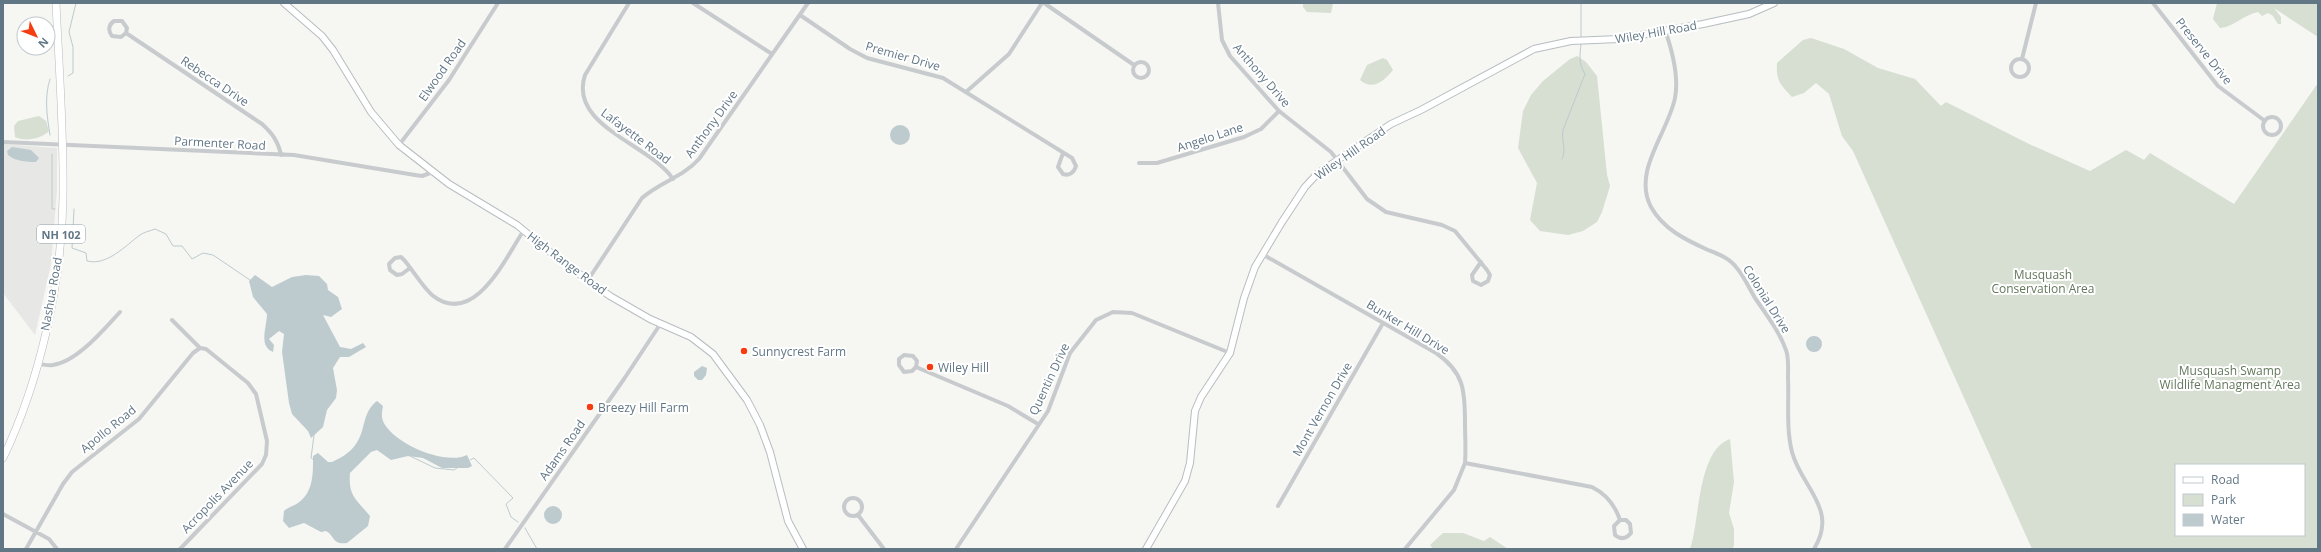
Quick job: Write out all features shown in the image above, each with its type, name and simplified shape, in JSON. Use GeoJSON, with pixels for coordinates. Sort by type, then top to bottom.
{"type":"FeatureCollection","features":[{"type":"Feature","properties":{"kind":"main road","name":"Nashua Road"},"geometry":{"type":"LineString","coordinates":[[3,458],[24,406],[37,364],[51,305],[59,248],[63,197],[56,3]]}},
{"type":"Feature","properties":{"kind":"street","name":"High Range Road"},"geometry":{"type":"LineString","coordinates":[[284,3],[320,34],[333,50],[374,116],[399,146],[433,172],[524,230],[549,252],[634,311],[691,337],[707,348],[747,400],[760,425],[770,452],[788,520],[803,549]]}},
{"type":"Feature","properties":{"kind":"street","name":"Elwood Road"},"geometry":{"type":"LineString","coordinates":[[399,146],[449,80],[498,3]]}},
{"type":"Feature","properties":{"kind":"street","name":"Lafayette Road"},"geometry":{"type":"LineString","coordinates":[[629,3],[585,75],[582,86],[583,99],[593,116],[657,161],[673,179]]}},
{"type":"Feature","properties":{"kind":"street"},"geometry":{"type":"LineString","coordinates":[[693,3],[772,54]]}},
{"type":"Feature","properties":{"kind":"street","name":"Anthony Drive"},"geometry":{"type":"LineString","coordinates":[[588,280],[642,198],[654,189],[688,171],[699,159],[808,3]]}},
{"type":"Feature","properties":{"kind":"street"},"geometry":{"type":"LineString","coordinates":[[966,92],[1009,54],[1043,3],[1134,65]]}},
{"type":"Feature","properties":{"kind":"street","name":"Anthony Drive"},"geometry":{"type":"LineString","coordinates":[[1218,3],[1220,30],[1225,48],[1279,111],[1338,159],[1364,195],[1374,205],[1386,212],[1451,229],[1459,234],[1481,262],[1490,275],[1488,281],[1481,285],[1473,281],[1472,275],[1481,262]]}},
{"type":"Feature","properties":{"kind":"street","name":"Wiley Hill Road"},"geometry":{"type":"LineString","coordinates":[[1146,549],[1187,477],[1192,420],[1197,404],[1230,353],[1248,285],[1262,254],[1305,187],[1317,174],[1391,124],[1421,110],[1534,49],[1548,44],[1571,41],[1619,39],[1749,14],[1774,3]]}},
{"type":"Feature","properties":{"kind":"street"},"geometry":{"type":"LineString","coordinates":[[2022,59],[2036,3]]}},
{"type":"Feature","properties":{"kind":"street","name":"Preserve Drive"},"geometry":{"type":"LineString","coordinates":[[2153,3],[2213,81],[2230,97],[2264,121]]}},
{"type":"Feature","properties":{"kind":"street","name":"Premier Drive"},"geometry":{"type":"LineString","coordinates":[[800,15],[858,54],[877,61],[935,74],[966,92],[1063,153],[1075,163],[1075,169],[1068,174],[1063,174],[1058,167],[1063,153]]}},
{"type":"Feature","properties":{"kind":"street","name":"Rebecca Drive"},"geometry":{"type":"LineString","coordinates":[[114,20],[122,20],[127,28],[126,34],[118,38],[112,36],[109,31],[110,25],[114,20]]}},
{"type":"Feature","properties":{"kind":"street","name":"Colonial Drive"},"geometry":{"type":"LineString","coordinates":[[1664,30],[1674,73],[1675,94],[1672,109],[1647,171],[1647,195],[1657,216],[1666,227],[1695,244],[1725,258],[1736,267],[1782,340],[1788,358],[1791,449],[1794,458],[1817,500],[1822,517],[1820,536],[1814,549]]}},
{"type":"Feature","properties":{"kind":"street","name":"Rebecca Drive"},"geometry":{"type":"LineString","coordinates":[[126,34],[262,124],[272,133],[279,146],[281,155]]}},
{"type":"Feature","properties":{"kind":"street"},"geometry":{"type":"LineString","coordinates":[[2022,59],[2027,62],[2029,71],[2023,77],[2018,77],[2011,71],[2012,65],[2016,60],[2022,59]]}},
{"type":"Feature","properties":{"kind":"street"},"geometry":{"type":"LineString","coordinates":[[1138,62],[1146,63],[1149,68],[1148,74],[1144,77],[1136,76],[1132,70],[1134,65],[1138,62]]}},
{"type":"Feature","properties":{"kind":"street","name":"Angelo Lane"},"geometry":{"type":"LineString","coordinates":[[1140,163],[1157,163],[1244,137],[1261,129],[1279,111]]}},
{"type":"Feature","properties":{"kind":"street","name":"Preserve Drive"},"geometry":{"type":"LineString","coordinates":[[2272,117],[2277,119],[2281,126],[2280,131],[2274,135],[2266,133],[2263,127],[2264,121],[2272,117]]}},
{"type":"Feature","properties":{"kind":"street","name":"Parmenter Road"},"geometry":{"type":"LineString","coordinates":[[3,142],[281,155],[313,158],[419,176],[433,172]]}},
{"type":"Feature","properties":{"kind":"street"},"geometry":{"type":"LineString","coordinates":[[410,268],[402,274],[397,275],[391,271],[389,264],[395,258],[401,257],[436,297],[453,303],[471,300],[485,289],[524,230]]}},
{"type":"Feature","properties":{"kind":"street","name":"Bunker Hill Drive"},"geometry":{"type":"LineString","coordinates":[[1262,254],[1436,353],[1447,361],[1456,372],[1465,394],[1465,463]]}},
{"type":"Feature","properties":{"kind":"street","name":"Quentin Drive"},"geometry":{"type":"LineString","coordinates":[[956,549],[1052,402],[1073,349],[1092,323],[1108,313],[1118,311],[1132,313],[1230,353]]}},
{"type":"Feature","properties":{"kind":"street"},"geometry":{"type":"LineString","coordinates":[[37,364],[53,365],[67,359],[86,347],[120,312]]}},
{"type":"Feature","properties":{"kind":"street"},"geometry":{"type":"LineString","coordinates":[[172,320],[200,348]]}},
{"type":"Feature","properties":{"kind":"street","name":"Adams Road"},"geometry":{"type":"LineString","coordinates":[[505,549],[624,379],[661,323]]}},
{"type":"Feature","properties":{"kind":"street","name":"Mont Vernon Drive"},"geometry":{"type":"LineString","coordinates":[[1278,506],[1383,323]]}},
{"type":"Feature","properties":{"kind":"street","name":"Acropolis Avenue"},"geometry":{"type":"LineString","coordinates":[[180,549],[262,464],[266,455],[267,441],[258,399],[254,390],[248,383],[221,361],[204,348],[200,348]]}},
{"type":"Feature","properties":{"kind":"street","name":"Apollo Road"},"geometry":{"type":"LineString","coordinates":[[26,549],[63,484],[72,472],[135,422],[193,353],[200,348]]}},
{"type":"Feature","properties":{"kind":"street"},"geometry":{"type":"LineString","coordinates":[[910,354],[917,361],[916,367],[910,372],[904,372],[898,365],[899,359],[904,355],[910,354]]}},
{"type":"Feature","properties":{"kind":"street"},"geometry":{"type":"LineString","coordinates":[[916,367],[1008,406],[1038,424]]}},
{"type":"Feature","properties":{"kind":"street"},"geometry":{"type":"LineString","coordinates":[[1405,549],[1454,490],[1465,463],[1592,487],[1611,502],[1620,520]]}},
{"type":"Feature","properties":{"kind":"street"},"geometry":{"type":"LineString","coordinates":[[854,498],[859,501],[862,508],[858,515],[852,517],[845,513],[844,505],[847,500],[854,498]]}},
{"type":"Feature","properties":{"kind":"street"},"geometry":{"type":"LineString","coordinates":[[3,514],[36,531],[52,542],[57,549]]}},
{"type":"Feature","properties":{"kind":"street"},"geometry":{"type":"LineString","coordinates":[[858,515],[884,549]]}},
{"type":"Feature","properties":{"kind":"street"},"geometry":{"type":"LineString","coordinates":[[1620,520],[1626,520],[1632,527],[1631,533],[1626,538],[1620,538],[1614,532],[1615,524],[1620,520]]}},
{"type":"Feature","properties":{"kind":"shaded area"},"geometry":{"type":"Polygon","coordinates":[[[3,144],[57,148],[57,190],[51,264],[35,335],[3,293],[3,144]]]}},
{"type":"Feature","properties":{"kind":"green space"},"geometry":{"type":"Polygon","coordinates":[[[1303,3],[1333,3],[1331,13],[1307,12],[1303,7],[1303,3]]]}},
{"type":"Feature","properties":{"kind":"green space"},"geometry":{"type":"Polygon","coordinates":[[[2217,3],[2318,3],[2318,37],[2274,8],[2281,17],[2281,24],[2278,24],[2273,16],[2268,13],[2262,16],[2258,12],[2230,26],[2220,28],[2213,19],[2217,3]]]}},
{"type":"Feature","properties":{"kind":"green space"},"geometry":{"type":"Polygon","coordinates":[[[1811,38],[1844,49],[1878,68],[1915,79],[1941,106],[1946,102],[2029,144],[2090,171],[2126,150],[2144,160],[2150,153],[2234,204],[2318,83],[2318,549],[2032,549],[1853,151],[1842,136],[1829,94],[1816,83],[1804,93],[1792,97],[1784,89],[1778,78],[1777,63],[1803,40],[1811,38]]]}},
{"type":"Feature","properties":{"kind":"green space"},"geometry":{"type":"Polygon","coordinates":[[[1577,56],[1586,62],[1597,76],[1607,175],[1610,186],[1602,212],[1597,222],[1583,231],[1568,235],[1540,231],[1530,220],[1537,183],[1518,148],[1523,111],[1531,95],[1543,81],[1570,59],[1577,56]]]}},
{"type":"Feature","properties":{"kind":"green space"},"geometry":{"type":"Polygon","coordinates":[[[1383,58],[1387,60],[1393,70],[1386,78],[1374,85],[1369,85],[1360,80],[1367,65],[1383,58]]]}},
{"type":"Feature","properties":{"kind":"green space"},"geometry":{"type":"Polygon","coordinates":[[[39,116],[46,121],[49,131],[46,134],[33,139],[19,139],[15,137],[14,126],[18,121],[39,116]]]}},
{"type":"Feature","properties":{"kind":"green space"},"geometry":{"type":"Polygon","coordinates":[[[1730,439],[1734,482],[1729,513],[1734,529],[1734,546],[1732,549],[1690,549],[1705,471],[1711,457],[1719,446],[1730,439]]]}},
{"type":"Feature","properties":{"kind":"green space"},"geometry":{"type":"Polygon","coordinates":[[[1443,533],[1463,533],[1484,541],[1490,537],[1508,549],[1433,549],[1430,545],[1443,533]]]}},
{"type":"Feature","properties":{"kind":"water"},"geometry":{"type":"Polygon","coordinates":[[[900,125],[907,128],[910,135],[907,142],[900,145],[893,142],[890,135],[893,128],[900,125]]]}},
{"type":"Feature","properties":{"kind":"water"},"geometry":{"type":"Polygon","coordinates":[[[12,147],[31,150],[39,158],[36,162],[14,159],[8,155],[7,151],[12,147]]]}},
{"type":"Feature","properties":{"kind":"water"},"geometry":{"type":"Polygon","coordinates":[[[255,275],[272,287],[292,277],[306,275],[319,276],[327,284],[328,290],[338,297],[342,309],[331,317],[323,315],[340,347],[351,349],[363,343],[366,347],[349,357],[340,357],[333,368],[337,390],[336,398],[327,410],[323,427],[311,438],[308,431],[292,414],[289,403],[282,352],[284,334],[279,331],[269,339],[274,345],[273,352],[268,349],[266,345],[264,336],[267,314],[253,297],[249,281],[255,275]]]}},
{"type":"Feature","properties":{"kind":"water"},"geometry":{"type":"Polygon","coordinates":[[[1814,336],[1821,341],[1822,344],[1817,351],[1814,352],[1807,347],[1806,344],[1811,337],[1814,336]]]}},
{"type":"Feature","properties":{"kind":"water"},"geometry":{"type":"Polygon","coordinates":[[[702,366],[707,368],[706,375],[702,380],[698,380],[694,376],[694,372],[702,366]]]}},
{"type":"Feature","properties":{"kind":"water"},"geometry":{"type":"Polygon","coordinates":[[[377,401],[383,406],[383,421],[388,429],[397,437],[420,450],[433,455],[457,458],[467,455],[472,466],[468,468],[442,468],[423,458],[408,456],[391,460],[377,450],[371,452],[350,473],[350,487],[354,497],[370,516],[368,526],[347,543],[339,543],[326,531],[321,532],[304,523],[289,528],[283,521],[284,511],[298,503],[310,488],[312,481],[313,456],[318,453],[328,462],[332,462],[345,455],[354,447],[359,439],[370,408],[377,401]]]}},
{"type":"Feature","properties":{"kind":"water"},"geometry":{"type":"Polygon","coordinates":[[[553,506],[559,509],[562,515],[559,521],[553,524],[547,521],[544,515],[547,509],[553,506]]]}},
{"type":"Feature","properties":{"kind":"waterway"},"geometry":{"type":"LineString","coordinates":[[68,76],[73,73],[73,47],[69,32],[76,3]]}},
{"type":"Feature","properties":{"kind":"waterway"},"geometry":{"type":"LineString","coordinates":[[1581,3],[1581,38]]}},
{"type":"Feature","properties":{"kind":"waterway"},"geometry":{"type":"LineString","coordinates":[[1562,159],[1564,152],[1563,130],[1585,74],[1580,63],[1581,44]]}},
{"type":"Feature","properties":{"kind":"waterway"},"geometry":{"type":"LineString","coordinates":[[50,79],[47,93],[47,114],[50,135]]}},
{"type":"Feature","properties":{"kind":"waterway"},"geometry":{"type":"LineString","coordinates":[[52,154],[52,209],[55,209]]}},
{"type":"Feature","properties":{"kind":"waterway"},"geometry":{"type":"LineString","coordinates":[[74,209],[72,248],[86,253],[87,261],[102,261],[109,258],[145,232],[155,229],[166,234],[173,246],[182,246],[192,259],[203,253],[213,255],[250,280]]}},
{"type":"Feature","properties":{"kind":"waterway"},"geometry":{"type":"LineString","coordinates":[[314,435],[311,458],[314,460]]}},
{"type":"Feature","properties":{"kind":"waterway"},"geometry":{"type":"LineString","coordinates":[[408,455],[435,468],[454,470],[457,468]]}},
{"type":"Feature","properties":{"kind":"waterway"},"geometry":{"type":"LineString","coordinates":[[470,460],[474,458],[513,498],[506,504],[511,517],[518,522]]}},
{"type":"Feature","properties":{"kind":"waterway"},"geometry":{"type":"LineString","coordinates":[[525,528],[537,549]]}},
{"type":"Feature","properties":{"kind":"place","name":"Sunnycrest Farm"},"geometry":{"type":"Point","coordinates":[744,351]}},
{"type":"Feature","properties":{"kind":"place","name":"Wiley Hill"},"geometry":{"type":"Point","coordinates":[930,367]}},
{"type":"Feature","properties":{"kind":"place","name":"Breezy Hill Farm"},"geometry":{"type":"Point","coordinates":[590,407]}},
{"type":"Feature","properties":{"kind":"park label","name":"Musquash Conservation Area"},"geometry":{"type":"Point","coordinates":[2043,281]}},
{"type":"Feature","properties":{"kind":"park label","name":"Musquash Swamp Wildlife Managment Area"},"geometry":{"type":"Point","coordinates":[2230,377]}}]}
